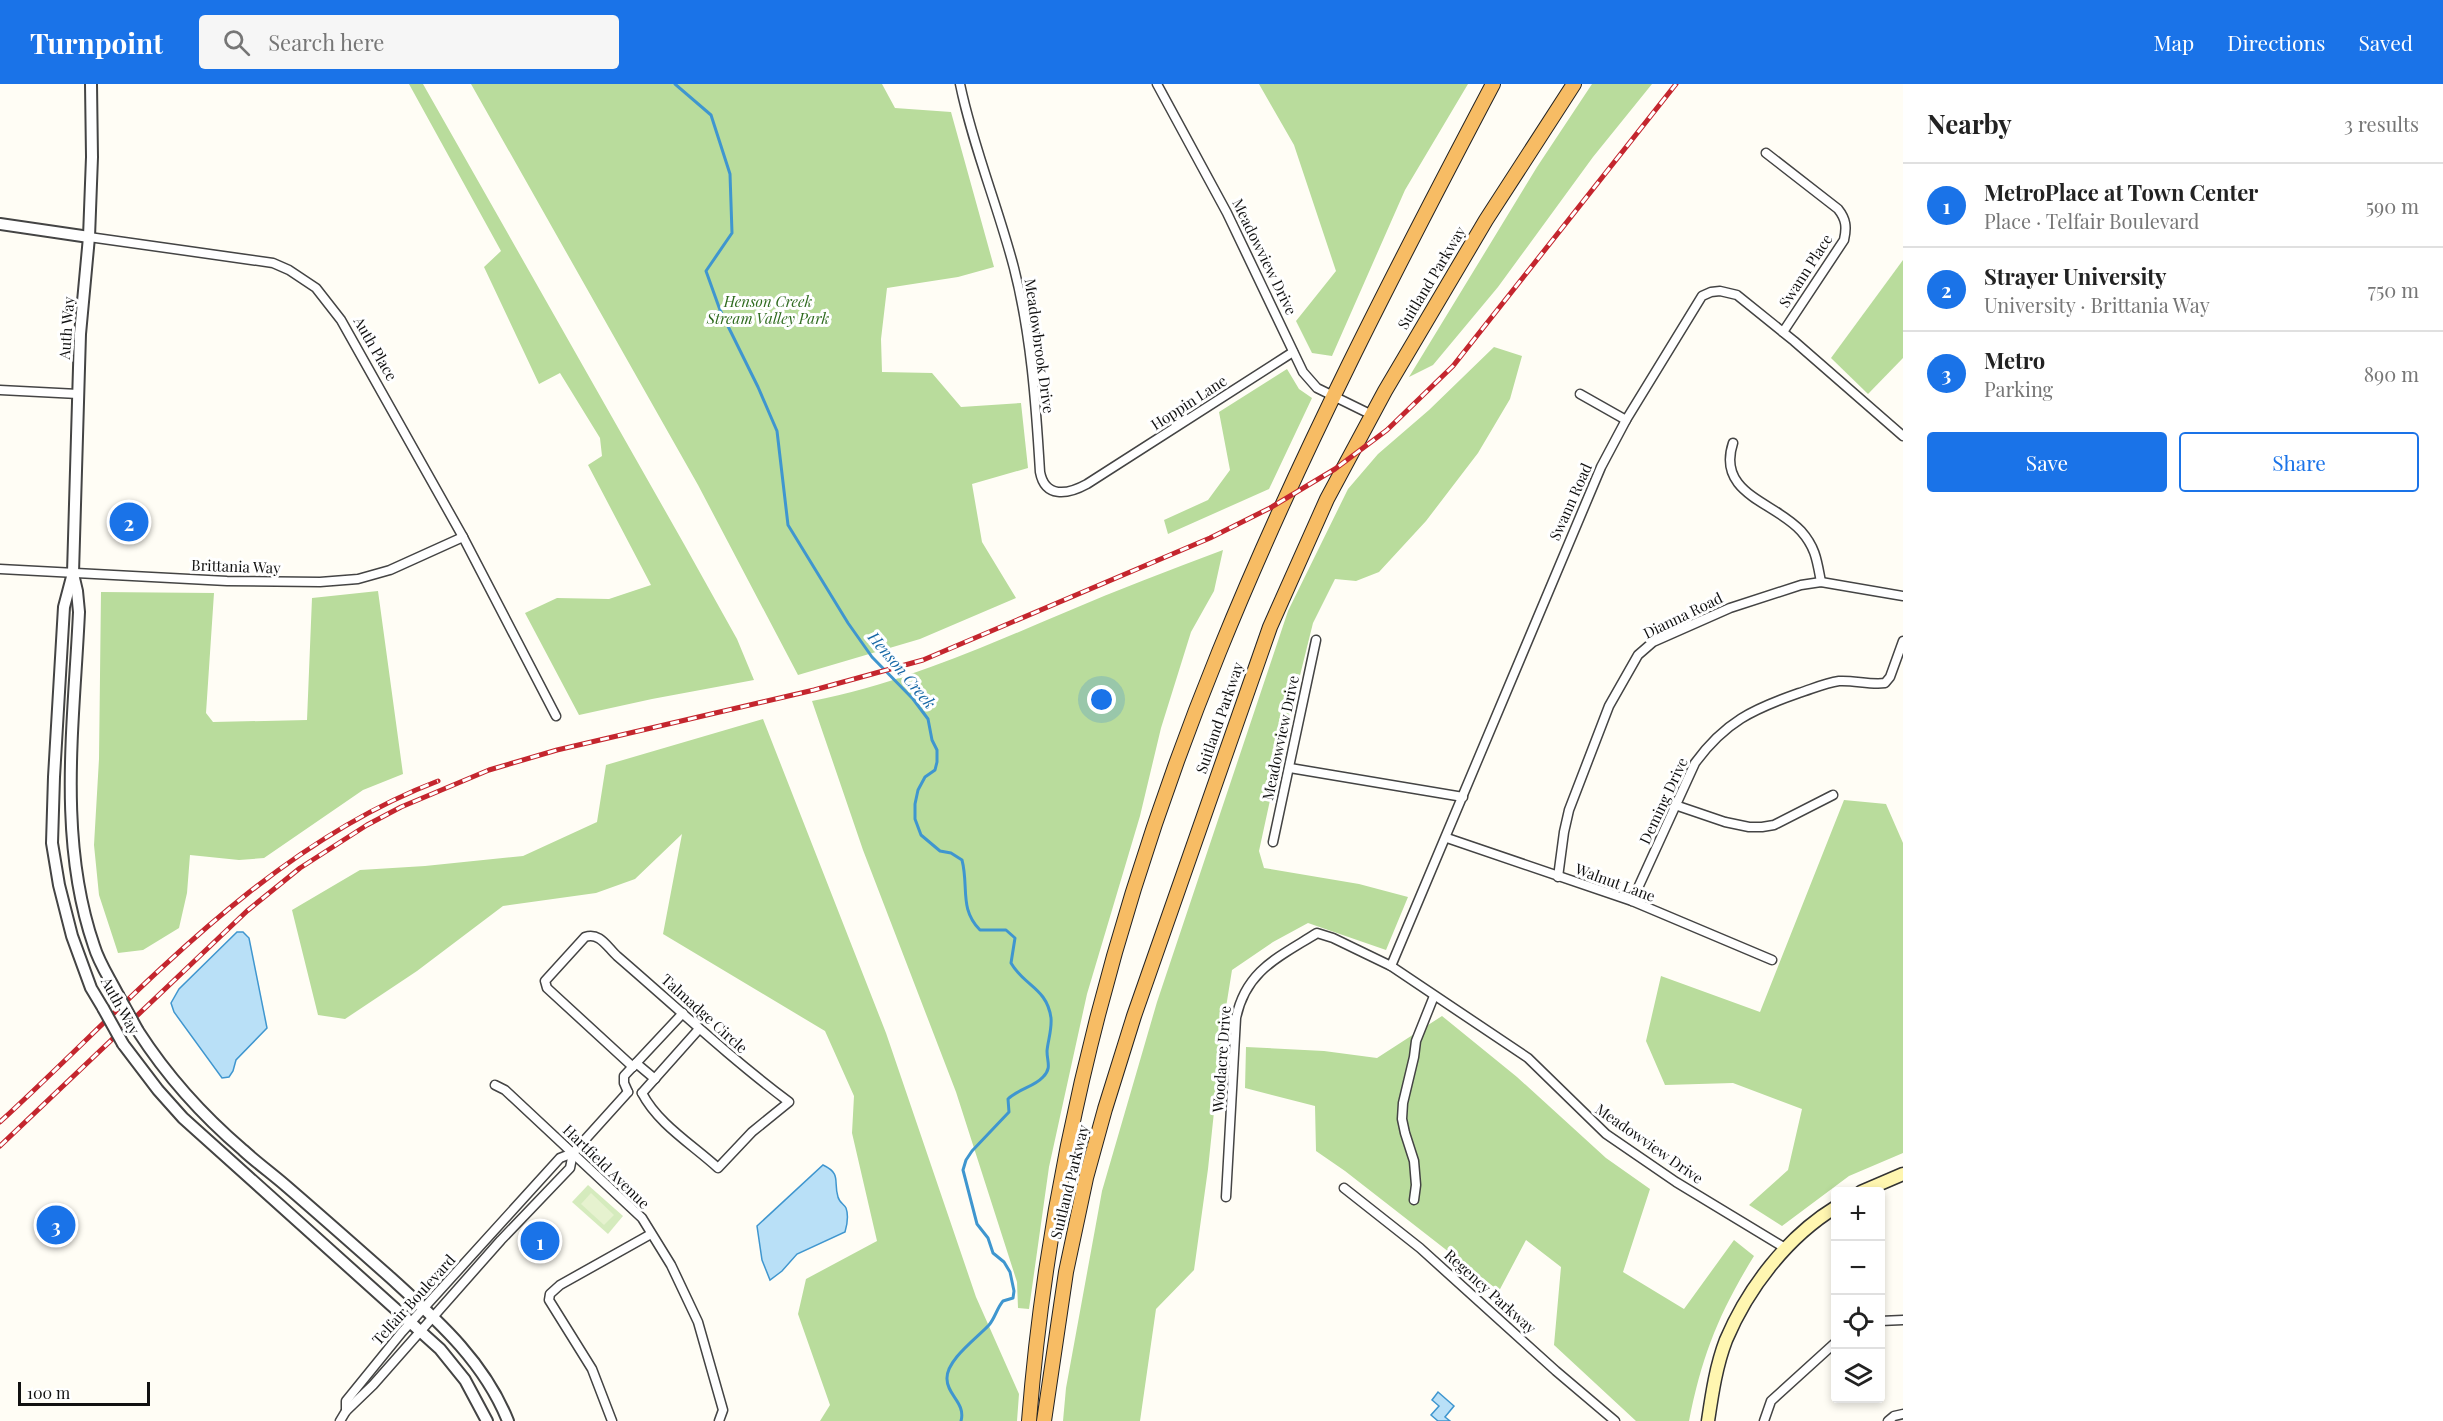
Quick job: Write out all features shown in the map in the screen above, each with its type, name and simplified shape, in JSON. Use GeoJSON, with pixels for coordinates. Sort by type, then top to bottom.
{"type":"FeatureCollection","features":[{"type":"Feature","properties":{"kind":"highway","name":"Suitland Parkway"},"geometry":{"type":"LineString","coordinates":[[1029,1421],[1042,1293],[1060,1181],[1089,1046],[1123,924],[1173,772],[1220,651],[1268,539],[1335,396],[1492,84]]}},
{"type":"Feature","properties":{"kind":"highway","name":"Suitland Parkway"},"geometry":{"type":"LineString","coordinates":[[1044,1421],[1059,1311],[1094,1148],[1126,1039],[1269,627],[1319,515],[1372,415],[1486,220],[1574,84]]}},
{"type":"Feature","properties":{"kind":"main road"},"geometry":{"type":"LineString","coordinates":[[1871,1187],[1903,1174]]}},
{"type":"Feature","properties":{"kind":"main road"},"geometry":{"type":"LineString","coordinates":[[1708,1421],[1713,1385],[1726,1341],[1746,1302],[1785,1248],[1831,1210]]}},
{"type":"Feature","properties":{"kind":"street","name":"Auth Way"},"geometry":{"type":"LineString","coordinates":[[92,84],[89,237],[80,334],[73,573],[64,607],[52,843],[59,885],[72,936],[91,987],[123,1044],[158,1090],[183,1118],[440,1348],[465,1380],[488,1421]]}},
{"type":"Feature","properties":{"kind":"street","name":"Meadowbrook Drive"},"geometry":{"type":"LineString","coordinates":[[960,84],[968,120],[1015,270],[1026,329],[1042,482],[1049,490],[1069,492],[1099,477]]}},
{"type":"Feature","properties":{"kind":"street","name":"Meadowview Drive"},"geometry":{"type":"LineString","coordinates":[[1157,84],[1227,213],[1270,298],[1293,352],[1312,384],[1372,415]]}},
{"type":"Feature","properties":{"kind":"street","name":"Swann Place"},"geometry":{"type":"LineString","coordinates":[[1766,153],[1838,209],[1845,218],[1846,226],[1844,240],[1783,332]]}},
{"type":"Feature","properties":{"kind":"street","name":"Auth Place"},"geometry":{"type":"LineString","coordinates":[[0,224],[273,263],[289,270],[316,288],[341,321],[463,537],[556,716]]}},
{"type":"Feature","properties":{"kind":"street","name":"Swann Road"},"geometry":{"type":"LineString","coordinates":[[1391,966],[1447,838],[1601,467],[1626,420],[1702,296],[1707,293],[1726,292],[1737,295],[1903,436]]}},
{"type":"Feature","properties":{"kind":"street","name":"Hoppin Lane"},"geometry":{"type":"LineString","coordinates":[[1099,477],[1293,352]]}},
{"type":"Feature","properties":{"kind":"street"},"geometry":{"type":"LineString","coordinates":[[0,390],[78,393]]}},
{"type":"Feature","properties":{"kind":"street"},"geometry":{"type":"LineString","coordinates":[[1580,394],[1626,420]]}},
{"type":"Feature","properties":{"kind":"street"},"geometry":{"type":"LineString","coordinates":[[1733,443],[1728,459],[1732,475],[1764,505],[1799,529],[1815,549],[1821,582]]}},
{"type":"Feature","properties":{"kind":"street","name":"Brittania Way"},"geometry":{"type":"LineString","coordinates":[[0,569],[269,582],[341,581],[390,570],[463,537]]}},
{"type":"Feature","properties":{"kind":"street","name":"Auth Way"},"geometry":{"type":"LineString","coordinates":[[73,573],[79,612],[72,745],[75,859],[83,906],[94,947],[118,995],[138,1031],[167,1074],[242,1150],[425,1308],[470,1356],[490,1385],[508,1421]]}},
{"type":"Feature","properties":{"kind":"street","name":"Dianna Road"},"geometry":{"type":"LineString","coordinates":[[1558,877],[1569,810],[1610,706],[1638,655],[1653,642],[1730,608],[1783,589],[1821,582],[1903,597]]}},
{"type":"Feature","properties":{"kind":"street","name":"Meadowview Drive"},"geometry":{"type":"LineString","coordinates":[[1274,842],[1316,640]]}},
{"type":"Feature","properties":{"kind":"street","name":"Deming Drive"},"geometry":{"type":"LineString","coordinates":[[1632,901],[1695,763],[1708,746],[1740,718],[1777,701],[1835,682],[1885,683],[1890,677],[1903,641]]}},
{"type":"Feature","properties":{"kind":"street"},"geometry":{"type":"LineString","coordinates":[[1290,768],[1463,797]]}},
{"type":"Feature","properties":{"kind":"street"},"geometry":{"type":"LineString","coordinates":[[1675,805],[1725,822],[1762,827],[1774,825],[1833,795]]}},
{"type":"Feature","properties":{"kind":"street","name":"Walnut Lane"},"geometry":{"type":"LineString","coordinates":[[1447,838],[1632,901],[1772,960]]}},
{"type":"Feature","properties":{"kind":"street","name":"Woodacre Drive"},"geometry":{"type":"LineString","coordinates":[[1226,1197],[1236,1018],[1240,999],[1256,975],[1270,962],[1317,933],[1333,938],[1391,966]]}},
{"type":"Feature","properties":{"kind":"street","name":"Talmadge Circle"},"geometry":{"type":"LineString","coordinates":[[635,1065],[547,987],[545,981],[585,937],[591,935],[598,937],[699,1029],[789,1102],[752,1132],[718,1168],[664,1121],[649,1106],[642,1093]]}},
{"type":"Feature","properties":{"kind":"street","name":"Meadowview Drive"},"geometry":{"type":"LineString","coordinates":[[1391,966],[1528,1058],[1606,1134],[1676,1182],[1785,1248]]}},
{"type":"Feature","properties":{"kind":"street"},"geometry":{"type":"LineString","coordinates":[[1414,1200],[1416,1185],[1414,1161],[1404,1133],[1403,1103],[1416,1041],[1434,996]]}},
{"type":"Feature","properties":{"kind":"street"},"geometry":{"type":"LineString","coordinates":[[683,1013],[624,1076],[628,1092],[642,1093],[699,1029]]}},
{"type":"Feature","properties":{"kind":"street"},"geometry":{"type":"LineString","coordinates":[[635,1065],[655,1079]]}},
{"type":"Feature","properties":{"kind":"street","name":"Hartfield Avenue"},"geometry":{"type":"LineString","coordinates":[[495,1085],[505,1090],[642,1218],[670,1265],[698,1322],[723,1410],[718,1421]]}},
{"type":"Feature","properties":{"kind":"street","name":"Telfair Boulevard"},"geometry":{"type":"LineString","coordinates":[[346,1411],[346,1401],[364,1376],[411,1322],[560,1158],[573,1153],[628,1092]]}},
{"type":"Feature","properties":{"kind":"street","name":"Telfair Boulevard"},"geometry":{"type":"LineString","coordinates":[[340,1421],[346,1411],[435,1319],[570,1168],[573,1153]]}},
{"type":"Feature","properties":{"kind":"street","name":"Regency Parkway"},"geometry":{"type":"LineString","coordinates":[[1344,1188],[1420,1248],[1615,1421]]}},
{"type":"Feature","properties":{"kind":"street"},"geometry":{"type":"LineString","coordinates":[[512,1211],[522,1219]]}},
{"type":"Feature","properties":{"kind":"street"},"geometry":{"type":"LineString","coordinates":[[612,1421],[592,1369],[549,1300],[550,1294],[560,1285],[651,1234]]}},
{"type":"Feature","properties":{"kind":"street"},"geometry":{"type":"LineString","coordinates":[[1885,1321],[1903,1320]]}},
{"type":"Feature","properties":{"kind":"street"},"geometry":{"type":"LineString","coordinates":[[1764,1421],[1771,1401],[1831,1347]]}},
{"type":"Feature","properties":{"kind":"street"},"geometry":{"type":"LineString","coordinates":[[1888,1421],[1894,1416],[1903,1414]]}},
{"type":"Feature","properties":{"kind":"green space"},"geometry":{"type":"Polygon","coordinates":[[[409,84],[423,84],[737,639],[754,680],[579,715],[525,613],[557,598],[609,599],[651,585],[588,465],[602,456],[600,438],[560,373],[539,384],[484,267],[501,251],[409,84]]]}},
{"type":"Feature","properties":{"kind":"green space","name":"Henson Creek Stream Valley Park"},"geometry":{"type":"Polygon","coordinates":[[[471,84],[882,84],[895,108],[951,112],[994,267],[958,277],[887,288],[881,339],[882,372],[932,373],[961,407],[1021,403],[1028,468],[972,484],[982,542],[1016,598],[920,639],[798,675],[698,485],[471,84]]]}},
{"type":"Feature","properties":{"kind":"green space"},"geometry":{"type":"Polygon","coordinates":[[[1259,84],[1468,84],[1405,190],[1332,356],[1312,353],[1296,321],[1336,271],[1294,145],[1259,84]]]}},
{"type":"Feature","properties":{"kind":"green space"},"geometry":{"type":"Polygon","coordinates":[[[1592,84],[1652,84],[1593,157],[1498,287],[1433,365],[1409,377],[1537,167],[1592,84]]]}},
{"type":"Feature","properties":{"kind":"green space"},"geometry":{"type":"Polygon","coordinates":[[[1903,260],[1903,358],[1868,394],[1831,358],[1903,260]]]}},
{"type":"Feature","properties":{"kind":"green space"},"geometry":{"type":"Polygon","coordinates":[[[1494,347],[1522,356],[1510,399],[1478,453],[1426,521],[1379,572],[1356,581],[1335,579],[1313,623],[1259,851],[1264,868],[1359,884],[1408,897],[1386,950],[1308,923],[1273,942],[1232,970],[1223,1026],[1208,1169],[1194,1270],[1156,1309],[1140,1421],[1063,1421],[1066,1388],[1102,1191],[1157,1002],[1288,611],[1348,489],[1378,454],[1429,410],[1494,347]]]}},
{"type":"Feature","properties":{"kind":"green space"},"geometry":{"type":"Polygon","coordinates":[[[1287,369],[1299,389],[1312,398],[1269,489],[1168,534],[1164,520],[1208,500],[1230,470],[1219,412],[1287,369]]]}},
{"type":"Feature","properties":{"kind":"green space"},"geometry":{"type":"Polygon","coordinates":[[[1223,550],[1214,591],[1191,632],[1161,728],[1140,816],[1087,994],[1049,1167],[1029,1309],[1018,1308],[1017,1282],[956,1092],[863,850],[812,701],[909,675],[1223,550]]]}},
{"type":"Feature","properties":{"kind":"green space"},"geometry":{"type":"Polygon","coordinates":[[[378,591],[403,774],[363,790],[264,858],[239,860],[190,855],[187,893],[179,928],[143,950],[118,953],[99,895],[94,845],[99,759],[101,592],[214,593],[206,713],[213,722],[307,720],[312,598],[378,591]]]}},
{"type":"Feature","properties":{"kind":"green space"},"geometry":{"type":"Polygon","coordinates":[[[763,719],[886,1033],[976,1297],[1019,1394],[1017,1421],[820,1421],[830,1405],[798,1314],[806,1279],[877,1241],[852,1133],[854,1096],[825,1031],[663,934],[682,834],[635,879],[596,893],[503,906],[417,971],[345,1019],[318,1015],[292,910],[360,870],[523,856],[597,822],[606,765],[763,719]]]}},
{"type":"Feature","properties":{"kind":"green space"},"geometry":{"type":"Polygon","coordinates":[[[1844,800],[1886,804],[1903,843],[1903,1153],[1849,1176],[1831,1187],[1831,1189],[1782,1226],[1749,1205],[1788,1170],[1802,1109],[1733,1083],[1665,1085],[1646,1041],[1661,976],[1760,1012],[1844,800]]]}},
{"type":"Feature","properties":{"kind":"green space"},"geometry":{"type":"Polygon","coordinates":[[[1442,1016],[1517,1077],[1606,1158],[1650,1189],[1623,1272],[1684,1309],[1734,1240],[1754,1256],[1713,1335],[1689,1421],[1636,1421],[1554,1345],[1561,1267],[1526,1240],[1499,1291],[1316,1151],[1315,1106],[1245,1088],[1246,1047],[1324,1051],[1377,1058],[1442,1016]]]}},
{"type":"Feature","properties":{"kind":"green space"},"geometry":{"type":"Polygon","coordinates":[[[588,1185],[623,1216],[608,1234],[572,1202],[588,1185]]]}},
{"type":"Feature","properties":{"kind":"green space"},"geometry":{"type":"Polygon","coordinates":[[[591,1193],[614,1215],[604,1225],[581,1204],[591,1193]]]}},
{"type":"Feature","properties":{"kind":"water"},"geometry":{"type":"Polygon","coordinates":[[[237,932],[243,932],[249,938],[267,1028],[236,1060],[229,1077],[222,1078],[174,1012],[171,1003],[179,989],[237,932]]]}},
{"type":"Feature","properties":{"kind":"water"},"geometry":{"type":"Polygon","coordinates":[[[823,1165],[835,1175],[839,1199],[846,1208],[848,1217],[845,1232],[797,1254],[782,1271],[770,1280],[762,1260],[757,1226],[823,1165]]]}},
{"type":"Feature","properties":{"kind":"water"},"geometry":{"type":"Polygon","coordinates":[[[1438,1392],[1454,1406],[1445,1417],[1450,1421],[1438,1421],[1431,1415],[1439,1406],[1432,1400],[1438,1392]]]}},
{"type":"Feature","properties":{"kind":"waterway","name":"Henson Creek"},"geometry":{"type":"LineString","coordinates":[[675,84],[711,115],[730,174],[732,233],[706,271],[720,310],[777,431],[788,525],[848,623],[872,657],[913,699],[928,719],[932,740],[937,750],[937,762],[935,770],[925,777],[918,790],[915,819],[921,835],[940,851],[951,853],[962,860],[967,906],[973,922],[980,930],[1006,930],[1015,938],[1011,963],[1016,971],[1040,993],[1049,1008],[1051,1018],[1046,1074],[1008,1099],[1009,1112],[972,1151],[963,1170],[977,1224],[988,1238],[993,1253],[1004,1262],[1010,1272],[1014,1291],[1013,1298],[1003,1301],[989,1325],[951,1364],[948,1372],[948,1385],[961,1409],[961,1421]]}},
{"type":"Feature","properties":{"kind":"railway"},"geometry":{"type":"LineString","coordinates":[[0,1146],[247,911],[300,868],[367,825],[401,807],[489,770],[557,750],[814,690],[923,660],[1210,538],[1270,508],[1335,469],[1387,430],[1453,366],[1676,84]]}},
{"type":"Feature","properties":{"kind":"railway"},"geometry":{"type":"LineString","coordinates":[[0,1122],[152,977],[258,886],[314,845],[374,810],[438,781]]}},
{"type":"Feature","properties":{"kind":"place","name":"Strayer University"},"geometry":{"type":"Point","coordinates":[129,522]}},
{"type":"Feature","properties":{"kind":"place","name":"Metro"},"geometry":{"type":"Point","coordinates":[56,1225]}},
{"type":"Feature","properties":{"kind":"place","name":"MetroPlace at Town Center"},"geometry":{"type":"Point","coordinates":[540,1241]}}]}
